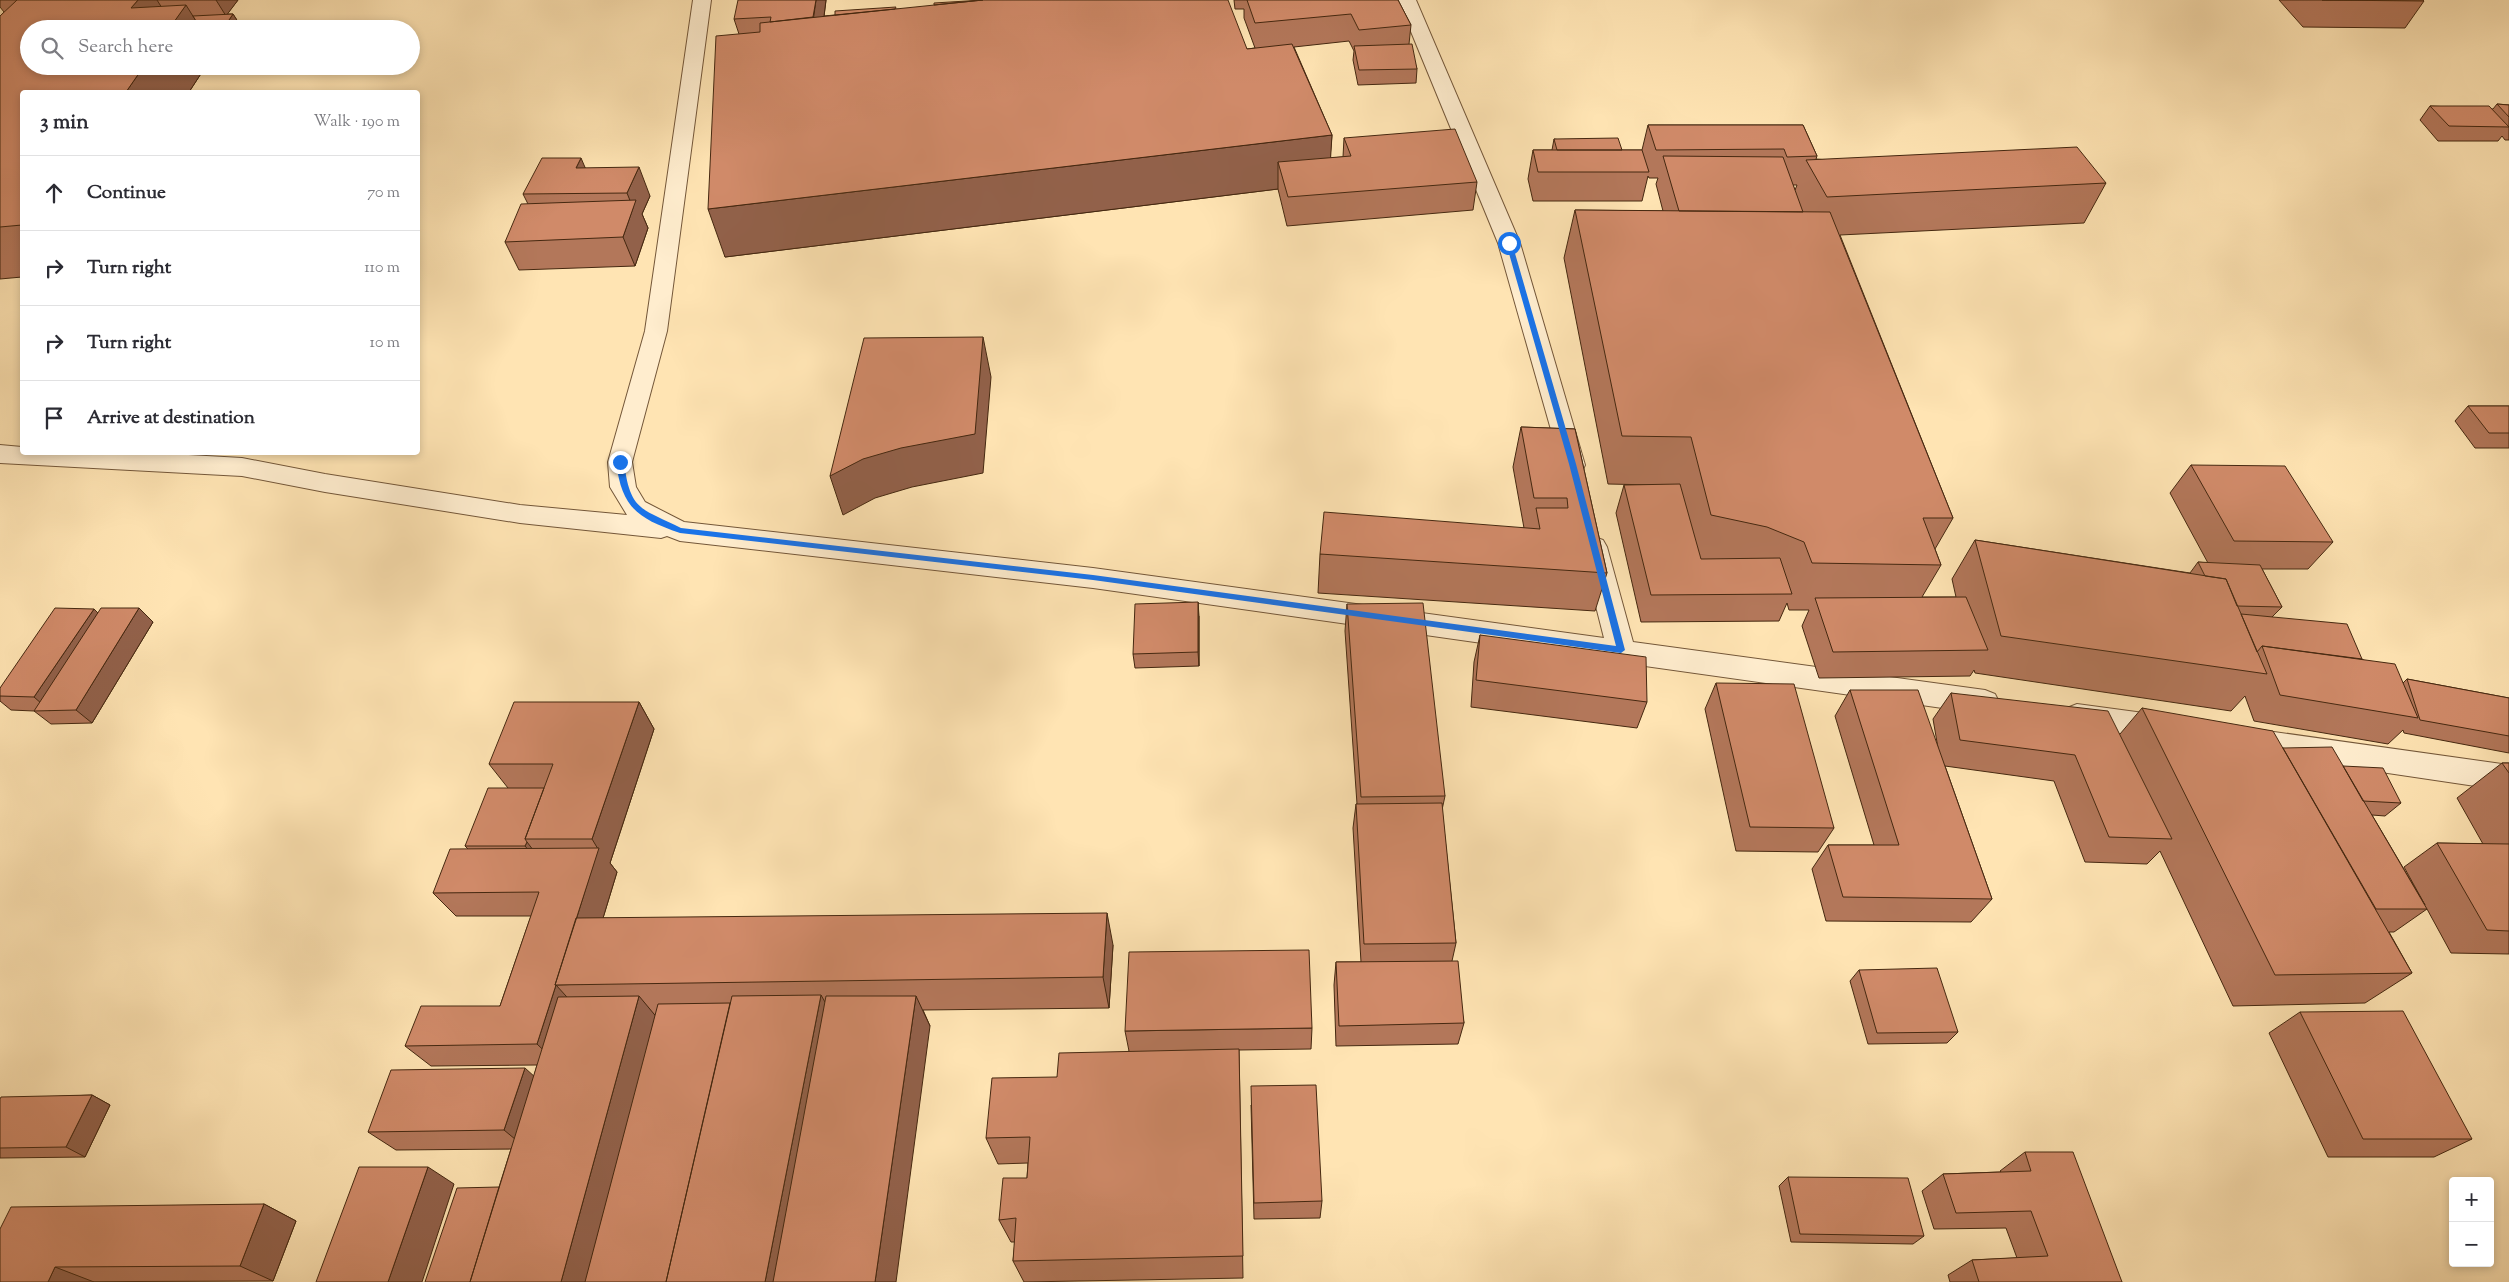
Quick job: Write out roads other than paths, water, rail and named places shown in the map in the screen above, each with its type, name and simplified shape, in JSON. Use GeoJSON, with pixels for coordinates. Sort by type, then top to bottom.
{"type":"FeatureCollection","features":[{"type":"Feature","properties":{"kind":"street"},"geometry":{"type":"LineString","coordinates":[[680,531],[636,510],[623,487],[620,462],[656,331],[702,0]]}},
{"type":"Feature","properties":{"kind":"street"},"geometry":{"type":"LineString","coordinates":[[1407,0],[1509,243],[1578,483]]}},
{"type":"Feature","properties":{"kind":"street"},"geometry":{"type":"LineString","coordinates":[[0,454],[242,467],[325,483],[520,514],[1093,578],[2006,705]]}},
{"type":"Feature","properties":{"kind":"street"},"geometry":{"type":"LineString","coordinates":[[1590,531],[1621,650]]}},
{"type":"Feature","properties":{"kind":"street"},"geometry":{"type":"LineString","coordinates":[[2055,712],[2193,732]]}},
{"type":"Feature","properties":{"kind":"street"},"geometry":{"type":"LineString","coordinates":[[2223,736],[2509,778]]}}]}
